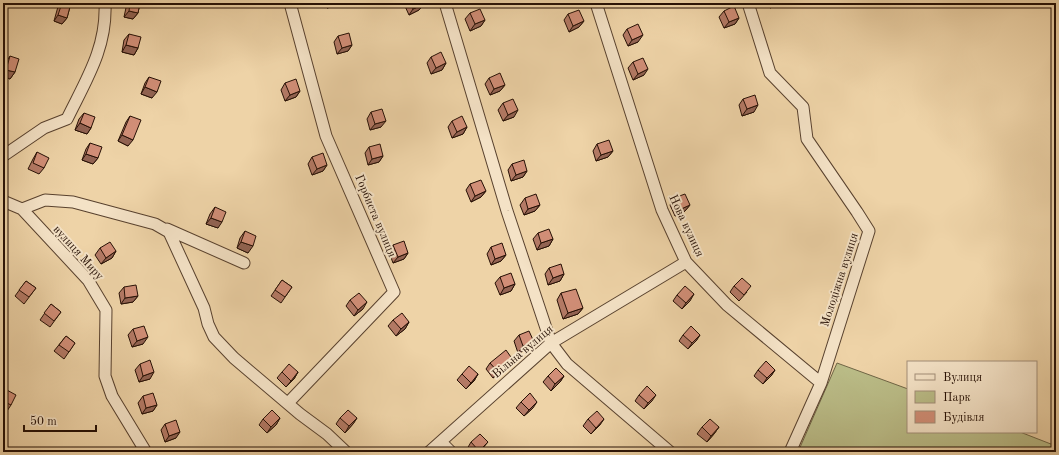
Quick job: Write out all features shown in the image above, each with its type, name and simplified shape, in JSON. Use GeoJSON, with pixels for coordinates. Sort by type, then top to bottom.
{"type":"FeatureCollection","features":[{"type":"Feature","properties":{"kind":"street"},"geometry":{"type":"LineString","coordinates":[[3,156],[44,128],[67,119],[97,58],[105,20],[105,3]]}},
{"type":"Feature","properties":{"kind":"street","name":"Горбиста вулиця"},"geometry":{"type":"LineString","coordinates":[[288,403],[394,292],[326,136],[290,3]]}},
{"type":"Feature","properties":{"kind":"street"},"geometry":{"type":"LineString","coordinates":[[445,3],[507,211],[550,343],[567,364],[670,452]]}},
{"type":"Feature","properties":{"kind":"street","name":"Нова вулиця"},"geometry":{"type":"LineString","coordinates":[[596,3],[662,210],[686,262],[727,305],[821,383]]}},
{"type":"Feature","properties":{"kind":"street","name":"Молодіжна вулиця"},"geometry":{"type":"LineString","coordinates":[[748,3],[770,73],[803,107],[806,139],[857,212],[869,232],[821,383]]}},
{"type":"Feature","properties":{"kind":"street"},"geometry":{"type":"LineString","coordinates":[[3,201],[22,209],[45,200],[73,202],[163,227],[244,263]]}},
{"type":"Feature","properties":{"kind":"street","name":"вулиця Миру"},"geometry":{"type":"LineString","coordinates":[[22,209],[88,280],[106,310],[105,376],[112,396],[146,452]]}},
{"type":"Feature","properties":{"kind":"street"},"geometry":{"type":"LineString","coordinates":[[163,227],[169,232],[174,240],[204,308],[208,324],[214,337],[234,358],[327,434],[346,452]]}},
{"type":"Feature","properties":{"kind":"street","name":"Вільна вулиця"},"geometry":{"type":"LineString","coordinates":[[429,452],[550,343],[686,262]]}},
{"type":"Feature","properties":{"kind":"street"},"geometry":{"type":"LineString","coordinates":[[790,452],[821,383]]}},
{"type":"Feature","properties":{"kind":"street"},"geometry":{"type":"LineString","coordinates":[[441,442],[452,452]]}},
{"type":"Feature","properties":{"kind":"green space"},"geometry":{"type":"Polygon","coordinates":[[[837,363],[907,389],[907,433],[1023,433],[1056,446],[1056,452],[798,452],[837,363]]]}},
{"type":"Feature","properties":{"kind":"building"},"geometry":{"type":"Polygon","coordinates":[[[62,3],[71,3],[67,18],[58,15],[62,3]]]}},
{"type":"Feature","properties":{"kind":"building"},"geometry":{"type":"Polygon","coordinates":[[[130,3],[140,3],[138,13],[129,11],[130,3]]]}},
{"type":"Feature","properties":{"kind":"building"},"geometry":{"type":"Polygon","coordinates":[[[411,3],[423,3],[424,4],[413,9],[411,3]]]}},
{"type":"Feature","properties":{"kind":"building"},"geometry":{"type":"Polygon","coordinates":[[[734,6],[739,18],[729,22],[724,11],[734,6]]]}},
{"type":"Feature","properties":{"kind":"building"},"geometry":{"type":"Polygon","coordinates":[[[480,9],[485,20],[475,24],[470,13],[480,9]]]}},
{"type":"Feature","properties":{"kind":"building"},"geometry":{"type":"Polygon","coordinates":[[[579,10],[584,21],[573,26],[568,14],[579,10]]]}},
{"type":"Feature","properties":{"kind":"building"},"geometry":{"type":"Polygon","coordinates":[[[638,24],[643,35],[632,40],[627,29],[638,24]]]}},
{"type":"Feature","properties":{"kind":"building"},"geometry":{"type":"Polygon","coordinates":[[[349,33],[352,45],[342,48],[338,36],[349,33]]]}},
{"type":"Feature","properties":{"kind":"building"},"geometry":{"type":"Polygon","coordinates":[[[129,34],[141,37],[138,48],[126,45],[129,34]]]}},
{"type":"Feature","properties":{"kind":"building"},"geometry":{"type":"Polygon","coordinates":[[[441,52],[446,63],[436,68],[431,57],[441,52]]]}},
{"type":"Feature","properties":{"kind":"building"},"geometry":{"type":"Polygon","coordinates":[[[10,56],[19,59],[15,72],[6,70],[10,56]]]}},
{"type":"Feature","properties":{"kind":"building"},"geometry":{"type":"Polygon","coordinates":[[[643,58],[648,69],[638,74],[633,62],[643,58]]]}},
{"type":"Feature","properties":{"kind":"building"},"geometry":{"type":"Polygon","coordinates":[[[500,73],[505,85],[494,89],[489,78],[500,73]]]}},
{"type":"Feature","properties":{"kind":"building"},"geometry":{"type":"Polygon","coordinates":[[[149,77],[161,81],[157,92],[145,87],[149,77]]]}},
{"type":"Feature","properties":{"kind":"building"},"geometry":{"type":"Polygon","coordinates":[[[296,79],[300,91],[290,95],[285,83],[296,79]]]}},
{"type":"Feature","properties":{"kind":"building"},"geometry":{"type":"Polygon","coordinates":[[[755,95],[758,105],[747,109],[743,99],[755,95]]]}},
{"type":"Feature","properties":{"kind":"building"},"geometry":{"type":"Polygon","coordinates":[[[513,99],[518,110],[508,115],[503,103],[513,99]]]}},
{"type":"Feature","properties":{"kind":"building"},"geometry":{"type":"Polygon","coordinates":[[[382,109],[386,121],[375,124],[371,112],[382,109]]]}},
{"type":"Feature","properties":{"kind":"building"},"geometry":{"type":"Polygon","coordinates":[[[84,113],[95,117],[91,128],[80,123],[84,113]]]}},
{"type":"Feature","properties":{"kind":"building"},"geometry":{"type":"Polygon","coordinates":[[[130,116],[141,120],[133,140],[122,135],[130,116]]]}},
{"type":"Feature","properties":{"kind":"building"},"geometry":{"type":"Polygon","coordinates":[[[462,116],[467,127],[457,132],[452,121],[462,116]]]}},
{"type":"Feature","properties":{"kind":"building"},"geometry":{"type":"Polygon","coordinates":[[[609,140],[613,151],[601,155],[597,144],[609,140]]]}},
{"type":"Feature","properties":{"kind":"building"},"geometry":{"type":"Polygon","coordinates":[[[90,143],[102,147],[98,158],[86,154],[90,143]]]}},
{"type":"Feature","properties":{"kind":"building"},"geometry":{"type":"Polygon","coordinates":[[[380,144],[383,156],[372,159],[369,147],[380,144]]]}},
{"type":"Feature","properties":{"kind":"building"},"geometry":{"type":"Polygon","coordinates":[[[37,152],[49,158],[44,168],[33,163],[37,152]]]}},
{"type":"Feature","properties":{"kind":"building"},"geometry":{"type":"Polygon","coordinates":[[[323,153],[327,165],[317,169],[312,157],[323,153]]]}},
{"type":"Feature","properties":{"kind":"building"},"geometry":{"type":"Polygon","coordinates":[[[524,160],[527,171],[516,175],[512,164],[524,160]]]}},
{"type":"Feature","properties":{"kind":"building"},"geometry":{"type":"Polygon","coordinates":[[[481,180],[486,191],[475,196],[470,184],[481,180]]]}},
{"type":"Feature","properties":{"kind":"building"},"geometry":{"type":"Polygon","coordinates":[[[536,194],[540,205],[528,209],[525,198],[536,194]]]}},
{"type":"Feature","properties":{"kind":"building"},"geometry":{"type":"Polygon","coordinates":[[[685,194],[690,205],[679,210],[674,198],[685,194]]]}},
{"type":"Feature","properties":{"kind":"building"},"geometry":{"type":"Polygon","coordinates":[[[215,207],[226,212],[222,222],[211,218],[215,207]]]}},
{"type":"Feature","properties":{"kind":"building"},"geometry":{"type":"Polygon","coordinates":[[[549,229],[553,239],[541,243],[538,233],[549,229]]]}},
{"type":"Feature","properties":{"kind":"building"},"geometry":{"type":"Polygon","coordinates":[[[245,231],[256,236],[253,246],[241,242],[245,231]]]}},
{"type":"Feature","properties":{"kind":"building"},"geometry":{"type":"Polygon","coordinates":[[[404,241],[408,253],[398,257],[393,245],[404,241]]]}},
{"type":"Feature","properties":{"kind":"building"},"geometry":{"type":"Polygon","coordinates":[[[110,242],[116,251],[106,258],[100,248],[110,242]]]}},
{"type":"Feature","properties":{"kind":"building"},"geometry":{"type":"Polygon","coordinates":[[[502,243],[506,255],[495,259],[491,247],[502,243]]]}},
{"type":"Feature","properties":{"kind":"building"},"geometry":{"type":"Polygon","coordinates":[[[3,258],[6,261],[3,265],[3,258]]]}},
{"type":"Feature","properties":{"kind":"building"},"geometry":{"type":"Polygon","coordinates":[[[561,264],[564,274],[553,278],[549,268],[561,264]]]}},
{"type":"Feature","properties":{"kind":"building"},"geometry":{"type":"Polygon","coordinates":[[[511,273],[515,284],[504,288],[500,277],[511,273]]]}},
{"type":"Feature","properties":{"kind":"building"},"geometry":{"type":"Polygon","coordinates":[[[742,278],[751,286],[744,295],[734,286],[742,278]]]}},
{"type":"Feature","properties":{"kind":"building"},"geometry":{"type":"Polygon","coordinates":[[[282,280],[292,287],[285,297],[275,290],[282,280]]]}},
{"type":"Feature","properties":{"kind":"building"},"geometry":{"type":"Polygon","coordinates":[[[26,281],[36,288],[29,297],[19,290],[26,281]]]}},
{"type":"Feature","properties":{"kind":"building"},"geometry":{"type":"Polygon","coordinates":[[[136,285],[138,296],[125,298],[124,287],[136,285]]]}},
{"type":"Feature","properties":{"kind":"building"},"geometry":{"type":"Polygon","coordinates":[[[685,286],[694,294],[686,303],[677,295],[685,286]]]}},
{"type":"Feature","properties":{"kind":"building"},"geometry":{"type":"Polygon","coordinates":[[[576,289],[583,308],[568,313],[561,293],[576,289]]]}},
{"type":"Feature","properties":{"kind":"building"},"geometry":{"type":"Polygon","coordinates":[[[359,293],[367,302],[358,310],[350,300],[359,293]]]}},
{"type":"Feature","properties":{"kind":"building"},"geometry":{"type":"Polygon","coordinates":[[[51,304],[61,312],[54,321],[44,313],[51,304]]]}},
{"type":"Feature","properties":{"kind":"building"},"geometry":{"type":"Polygon","coordinates":[[[402,313],[409,322],[401,329],[393,320],[402,313]]]}},
{"type":"Feature","properties":{"kind":"building"},"geometry":{"type":"Polygon","coordinates":[[[144,326],[148,337],[137,341],[133,329],[144,326]]]}},
{"type":"Feature","properties":{"kind":"building"},"geometry":{"type":"Polygon","coordinates":[[[691,326],[700,335],[692,343],[683,335],[691,326]]]}},
{"type":"Feature","properties":{"kind":"building"},"geometry":{"type":"Polygon","coordinates":[[[529,331],[534,342],[523,346],[519,335],[529,331]]]}},
{"type":"Feature","properties":{"kind":"building"},"geometry":{"type":"Polygon","coordinates":[[[66,336],[75,343],[69,352],[59,345],[66,336]]]}},
{"type":"Feature","properties":{"kind":"building"},"geometry":{"type":"Polygon","coordinates":[[[506,350],[513,360],[498,372],[490,363],[506,350]]]}},
{"type":"Feature","properties":{"kind":"building"},"geometry":{"type":"Polygon","coordinates":[[[150,360],[154,372],[143,376],[140,364],[150,360]]]}},
{"type":"Feature","properties":{"kind":"building"},"geometry":{"type":"Polygon","coordinates":[[[766,361],[775,370],[767,378],[758,370],[766,361]]]}},
{"type":"Feature","properties":{"kind":"building"},"geometry":{"type":"Polygon","coordinates":[[[289,364],[298,372],[291,381],[282,372],[289,364]]]}},
{"type":"Feature","properties":{"kind":"building"},"geometry":{"type":"Polygon","coordinates":[[[469,366],[478,374],[471,383],[462,374],[469,366]]]}},
{"type":"Feature","properties":{"kind":"building"},"geometry":{"type":"Polygon","coordinates":[[[556,368],[564,376],[555,384],[548,376],[556,368]]]}},
{"type":"Feature","properties":{"kind":"building"},"geometry":{"type":"Polygon","coordinates":[[[647,386],[656,395],[648,403],[639,395],[647,386]]]}},
{"type":"Feature","properties":{"kind":"building"},"geometry":{"type":"Polygon","coordinates":[[[5,389],[16,395],[11,405],[3,401],[3,393],[5,389]]]}},
{"type":"Feature","properties":{"kind":"building"},"geometry":{"type":"Polygon","coordinates":[[[153,393],[157,405],[146,408],[143,396],[153,393]]]}},
{"type":"Feature","properties":{"kind":"building"},"geometry":{"type":"Polygon","coordinates":[[[530,393],[537,402],[529,410],[521,402],[530,393]]]}},
{"type":"Feature","properties":{"kind":"building"},"geometry":{"type":"Polygon","coordinates":[[[272,410],[280,418],[271,427],[263,419],[272,410]]]}},
{"type":"Feature","properties":{"kind":"building"},"geometry":{"type":"Polygon","coordinates":[[[348,410],[357,418],[349,426],[340,418],[348,410]]]}},
{"type":"Feature","properties":{"kind":"building"},"geometry":{"type":"Polygon","coordinates":[[[597,411],[604,419],[596,428],[588,419],[597,411]]]}},
{"type":"Feature","properties":{"kind":"building"},"geometry":{"type":"Polygon","coordinates":[[[710,419],[719,427],[711,436],[702,427],[710,419]]]}},
{"type":"Feature","properties":{"kind":"building"},"geometry":{"type":"Polygon","coordinates":[[[176,420],[180,432],[169,436],[165,424],[176,420]]]}},
{"type":"Feature","properties":{"kind":"building"},"geometry":{"type":"Polygon","coordinates":[[[480,434],[488,442],[479,451],[471,442],[480,434]]]}}]}
